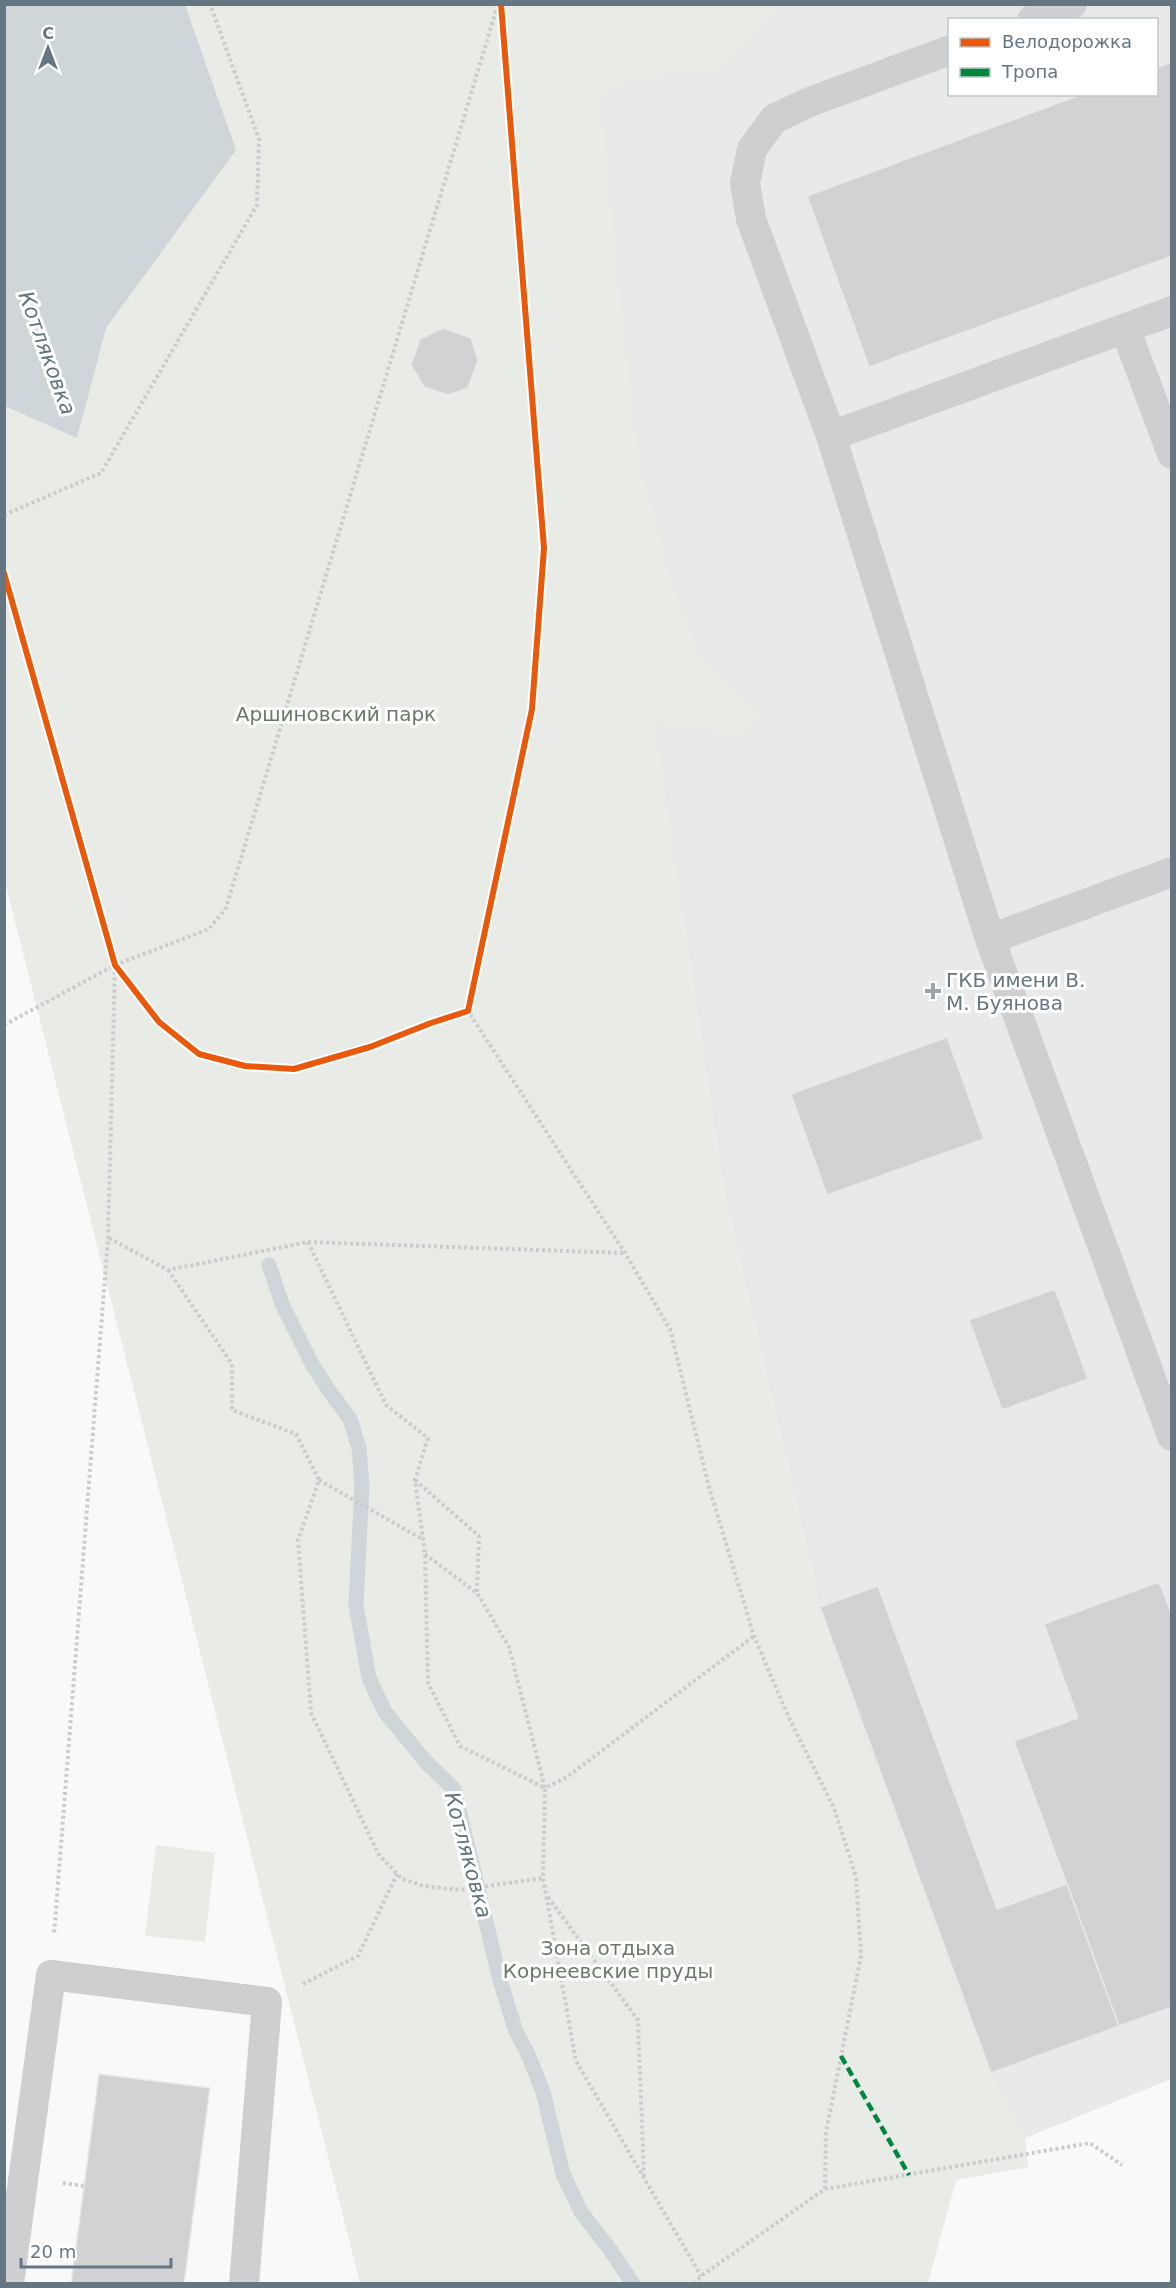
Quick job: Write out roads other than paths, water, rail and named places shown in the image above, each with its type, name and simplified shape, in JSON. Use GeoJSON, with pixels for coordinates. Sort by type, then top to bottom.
{"type":"FeatureCollection","features":[{"type":"Feature","properties":{"kind":"lane"},"geometry":{"type":"LineString","coordinates":[[1037,18],[1072,4]]}},
{"type":"Feature","properties":{"kind":"lane"},"geometry":{"type":"LineString","coordinates":[[948,51],[807,103],[774,119],[752,150],[745,183],[751,219],[831,436],[990,939],[1172,1436]]}},
{"type":"Feature","properties":{"kind":"lane"},"geometry":{"type":"LineString","coordinates":[[831,436],[1172,311]]}},
{"type":"Feature","properties":{"kind":"lane"},"geometry":{"type":"LineString","coordinates":[[1125,328],[1172,454]]}},
{"type":"Feature","properties":{"kind":"lane"},"geometry":{"type":"LineString","coordinates":[[990,939],[1172,872]]}},
{"type":"Feature","properties":{"kind":"lane"},"geometry":{"type":"LineString","coordinates":[[9,2283],[51,1975],[267,2002],[244,2283]]}},
{"type":"Feature","properties":{"kind":"water"},"geometry":{"type":"Polygon","coordinates":[[[5,4],[185,5],[236,150],[106,328],[77,438],[5,406],[5,4]]]}},
{"type":"Feature","properties":{"kind":"waterway","name":"Котляковка"},"geometry":{"type":"LineString","coordinates":[[269,1265],[282,1304],[312,1364],[350,1419],[359,1448],[362,1485],[356,1605],[369,1678],[385,1712],[426,1762],[454,1789],[500,1980],[515,2029],[543,2092],[563,2174],[581,2212],[633,2284]]}},
{"type":"Feature","properties":{"kind":"place","name":"ГКБ имени В. М. Буянова"},"geometry":{"type":"Point","coordinates":[933,991]}},
{"type":"Feature","properties":{"kind":"park label","name":"Аршиновский парк"},"geometry":{"type":"Point","coordinates":[336,714]}},
{"type":"Feature","properties":{"kind":"park label","name":"Зона отдыха Корнеевские пруды"},"geometry":{"type":"Point","coordinates":[608,1960]}}]}
